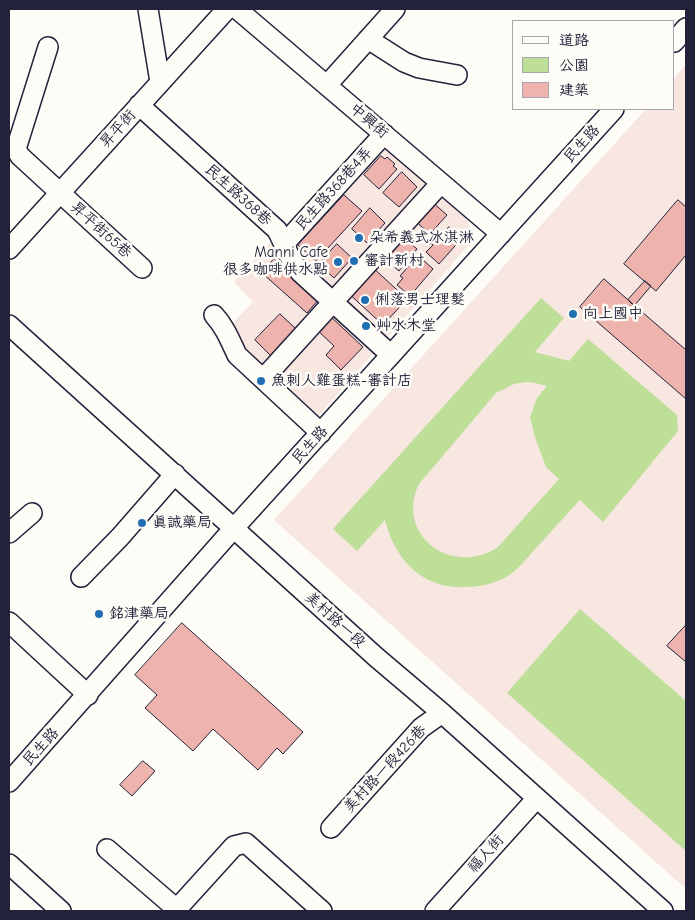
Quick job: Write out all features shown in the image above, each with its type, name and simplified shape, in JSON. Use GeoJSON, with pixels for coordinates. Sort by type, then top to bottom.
{"type":"FeatureCollection","features":[{"type":"Feature","properties":{"kind":"street"},"geometry":{"type":"LineString","coordinates":[[148,9],[160,82]]}},
{"type":"Feature","properties":{"kind":"street","name":"昇平街"},"geometry":{"type":"LineString","coordinates":[[9,249],[228,9]]}},
{"type":"Feature","properties":{"kind":"street","name":"中興街"},"geometry":{"type":"LineString","coordinates":[[237,9],[501,234]]}},
{"type":"Feature","properties":{"kind":"street"},"geometry":{"type":"LineString","coordinates":[[327,86],[395,9]]}},
{"type":"Feature","properties":{"kind":"street"},"geometry":{"type":"LineString","coordinates":[[675,41],[686,28]]}},
{"type":"Feature","properties":{"kind":"street"},"geometry":{"type":"LineString","coordinates":[[368,39],[404,62],[420,68],[457,75]]}},
{"type":"Feature","properties":{"kind":"street","name":"昇平街65巷"},"geometry":{"type":"LineString","coordinates":[[48,47],[16,149],[20,156],[59,193],[142,268]]}},
{"type":"Feature","properties":{"kind":"street","name":"民生路368巷"},"geometry":{"type":"LineString","coordinates":[[139,105],[277,230],[292,261],[300,272],[391,355]]}},
{"type":"Feature","properties":{"kind":"street","name":"民生路"},"geometry":{"type":"LineString","coordinates":[[9,782],[234,528],[613,110]]}},
{"type":"Feature","properties":{"kind":"street","name":"民生路368巷4弄"},"geometry":{"type":"LineString","coordinates":[[284,244],[384,134]]}},
{"type":"Feature","properties":{"kind":"street"},"geometry":{"type":"LineString","coordinates":[[263,379],[441,183]]}},
{"type":"Feature","properties":{"kind":"street"},"geometry":{"type":"LineString","coordinates":[[214,314],[224,326],[237,355],[321,433]]}},
{"type":"Feature","properties":{"kind":"street","name":"美村路一段"},"geometry":{"type":"LineString","coordinates":[[9,325],[376,657],[442,713],[663,911]]}},
{"type":"Feature","properties":{"kind":"street"},"geometry":{"type":"LineString","coordinates":[[81,577],[120,537],[175,474]]}},
{"type":"Feature","properties":{"kind":"street"},"geometry":{"type":"LineString","coordinates":[[9,533],[32,513]]}},
{"type":"Feature","properties":{"kind":"street"},"geometry":{"type":"LineString","coordinates":[[9,622],[88,695]]}},
{"type":"Feature","properties":{"kind":"street","name":"美村路一段426巷"},"geometry":{"type":"LineString","coordinates":[[330,828],[421,728],[442,713]]}},
{"type":"Feature","properties":{"kind":"street","name":"福人街"},"geometry":{"type":"LineString","coordinates":[[435,911],[537,798]]}},
{"type":"Feature","properties":{"kind":"street"},"geometry":{"type":"LineString","coordinates":[[107,848],[177,911],[234,846],[246,843],[322,911]]}},
{"type":"Feature","properties":{"kind":"street"},"geometry":{"type":"LineString","coordinates":[[9,864],[61,911]]}},
{"type":"Feature","properties":{"kind":"shaded area","name":"向上國中"},"geometry":{"type":"Polygon","coordinates":[[[686,65],[686,889],[274,520],[645,110],[675,110],[675,77],[686,65]]]}},
{"type":"Feature","properties":{"kind":"shaded area","name":"審計新村"},"geometry":{"type":"Polygon","coordinates":[[[370,134],[466,214],[473,240],[315,420],[241,350],[231,325],[253,302],[234,282],[370,134]]]}},
{"type":"Feature","properties":{"kind":"green space"},"geometry":{"type":"Polygon","coordinates":[[[541,298],[564,318],[535,352],[569,361],[588,339],[677,415],[678,431],[603,522],[580,500],[518,567],[506,577],[491,583],[470,587],[450,586],[436,583],[423,577],[403,559],[396,548],[385,520],[357,551],[333,529],[541,298]],[[535,383],[514,384],[496,393],[419,484],[413,502],[414,519],[420,533],[431,545],[445,553],[461,557],[479,556],[497,548],[559,479],[546,467],[530,417],[537,398],[547,386],[535,383]]]}},
{"type":"Feature","properties":{"kind":"green space"},"geometry":{"type":"Polygon","coordinates":[[[580,609],[686,701],[686,851],[507,693],[580,609]]]}},
{"type":"Feature","properties":{"kind":"building"},"geometry":{"type":"Polygon","coordinates":[[[381,156],[385,159],[387,157],[395,164],[393,166],[397,169],[379,189],[364,175],[381,156]]]}},
{"type":"Feature","properties":{"kind":"building"},"geometry":{"type":"Polygon","coordinates":[[[402,172],[417,187],[399,207],[383,193],[402,172]]]}},
{"type":"Feature","properties":{"kind":"building"},"geometry":{"type":"Polygon","coordinates":[[[344,195],[362,211],[316,261],[298,245],[344,195]]]}},
{"type":"Feature","properties":{"kind":"building"},"geometry":{"type":"Polygon","coordinates":[[[678,200],[686,207],[686,255],[656,291],[624,264],[678,200]]]}},
{"type":"Feature","properties":{"kind":"building"},"geometry":{"type":"Polygon","coordinates":[[[431,201],[447,215],[430,234],[414,220],[431,201]]]}},
{"type":"Feature","properties":{"kind":"building"},"geometry":{"type":"Polygon","coordinates":[[[370,208],[385,223],[367,243],[352,229],[370,208]]]}},
{"type":"Feature","properties":{"kind":"building"},"geometry":{"type":"Polygon","coordinates":[[[449,227],[462,238],[439,264],[426,252],[433,245],[429,242],[440,230],[444,233],[449,227]]]}},
{"type":"Feature","properties":{"kind":"building"},"geometry":{"type":"Polygon","coordinates":[[[400,234],[417,249],[399,271],[382,256],[400,234]]]}},
{"type":"Feature","properties":{"kind":"building"},"geometry":{"type":"Polygon","coordinates":[[[337,244],[352,258],[334,278],[319,264],[337,244]]]}},
{"type":"Feature","properties":{"kind":"building"},"geometry":{"type":"Polygon","coordinates":[[[421,258],[433,269],[410,296],[397,285],[403,278],[400,276],[413,261],[416,264],[421,258]]]}},
{"type":"Feature","properties":{"kind":"building"},"geometry":{"type":"Polygon","coordinates":[[[274,259],[319,299],[307,313],[262,273],[274,259]]]}},
{"type":"Feature","properties":{"kind":"building"},"geometry":{"type":"Polygon","coordinates":[[[371,266],[407,299],[383,325],[347,292],[371,266]]]}},
{"type":"Feature","properties":{"kind":"building"},"geometry":{"type":"Polygon","coordinates":[[[604,279],[686,350],[686,399],[580,307],[604,279]]]}},
{"type":"Feature","properties":{"kind":"building"},"geometry":{"type":"Polygon","coordinates":[[[645,281],[651,286],[634,306],[628,300],[645,281]]]}},
{"type":"Feature","properties":{"kind":"building"},"geometry":{"type":"Polygon","coordinates":[[[280,314],[296,329],[271,356],[255,340],[280,314]]]}},
{"type":"Feature","properties":{"kind":"building"},"geometry":{"type":"Polygon","coordinates":[[[328,314],[363,347],[341,370],[326,355],[334,346],[315,328],[328,314]]]}},
{"type":"Feature","properties":{"kind":"building"},"geometry":{"type":"Polygon","coordinates":[[[182,623],[303,732],[283,754],[277,748],[258,770],[213,729],[193,751],[145,708],[157,695],[135,675],[182,623]]]}},
{"type":"Feature","properties":{"kind":"building"},"geometry":{"type":"Polygon","coordinates":[[[686,625],[686,662],[667,646],[686,625]]]}},
{"type":"Feature","properties":{"kind":"building"},"geometry":{"type":"Polygon","coordinates":[[[143,761],[155,771],[132,796],[120,785],[143,761]]]}},
{"type":"Feature","properties":{"kind":"place","name":"朵希義式冰淇淋"},"geometry":{"type":"Point","coordinates":[359,238]}},
{"type":"Feature","properties":{"kind":"place","name":"審計新村"},"geometry":{"type":"Point","coordinates":[354,261]}},
{"type":"Feature","properties":{"kind":"place","name":"Manni Cafe 很多咖啡供水點"},"geometry":{"type":"Point","coordinates":[338,262]}},
{"type":"Feature","properties":{"kind":"place","name":"俐落男士理髮"},"geometry":{"type":"Point","coordinates":[365,300]}},
{"type":"Feature","properties":{"kind":"place","name":"向上國中"},"geometry":{"type":"Point","coordinates":[573,314]}},
{"type":"Feature","properties":{"kind":"place","name":"艸水木堂"},"geometry":{"type":"Point","coordinates":[366,326]}},
{"type":"Feature","properties":{"kind":"place","name":"魚刺人雞蛋糕-審計店"},"geometry":{"type":"Point","coordinates":[261,381]}},
{"type":"Feature","properties":{"kind":"place","name":"真誠藥局"},"geometry":{"type":"Point","coordinates":[142,523]}},
{"type":"Feature","properties":{"kind":"place","name":"銘津藥局"},"geometry":{"type":"Point","coordinates":[99,614]}}]}
